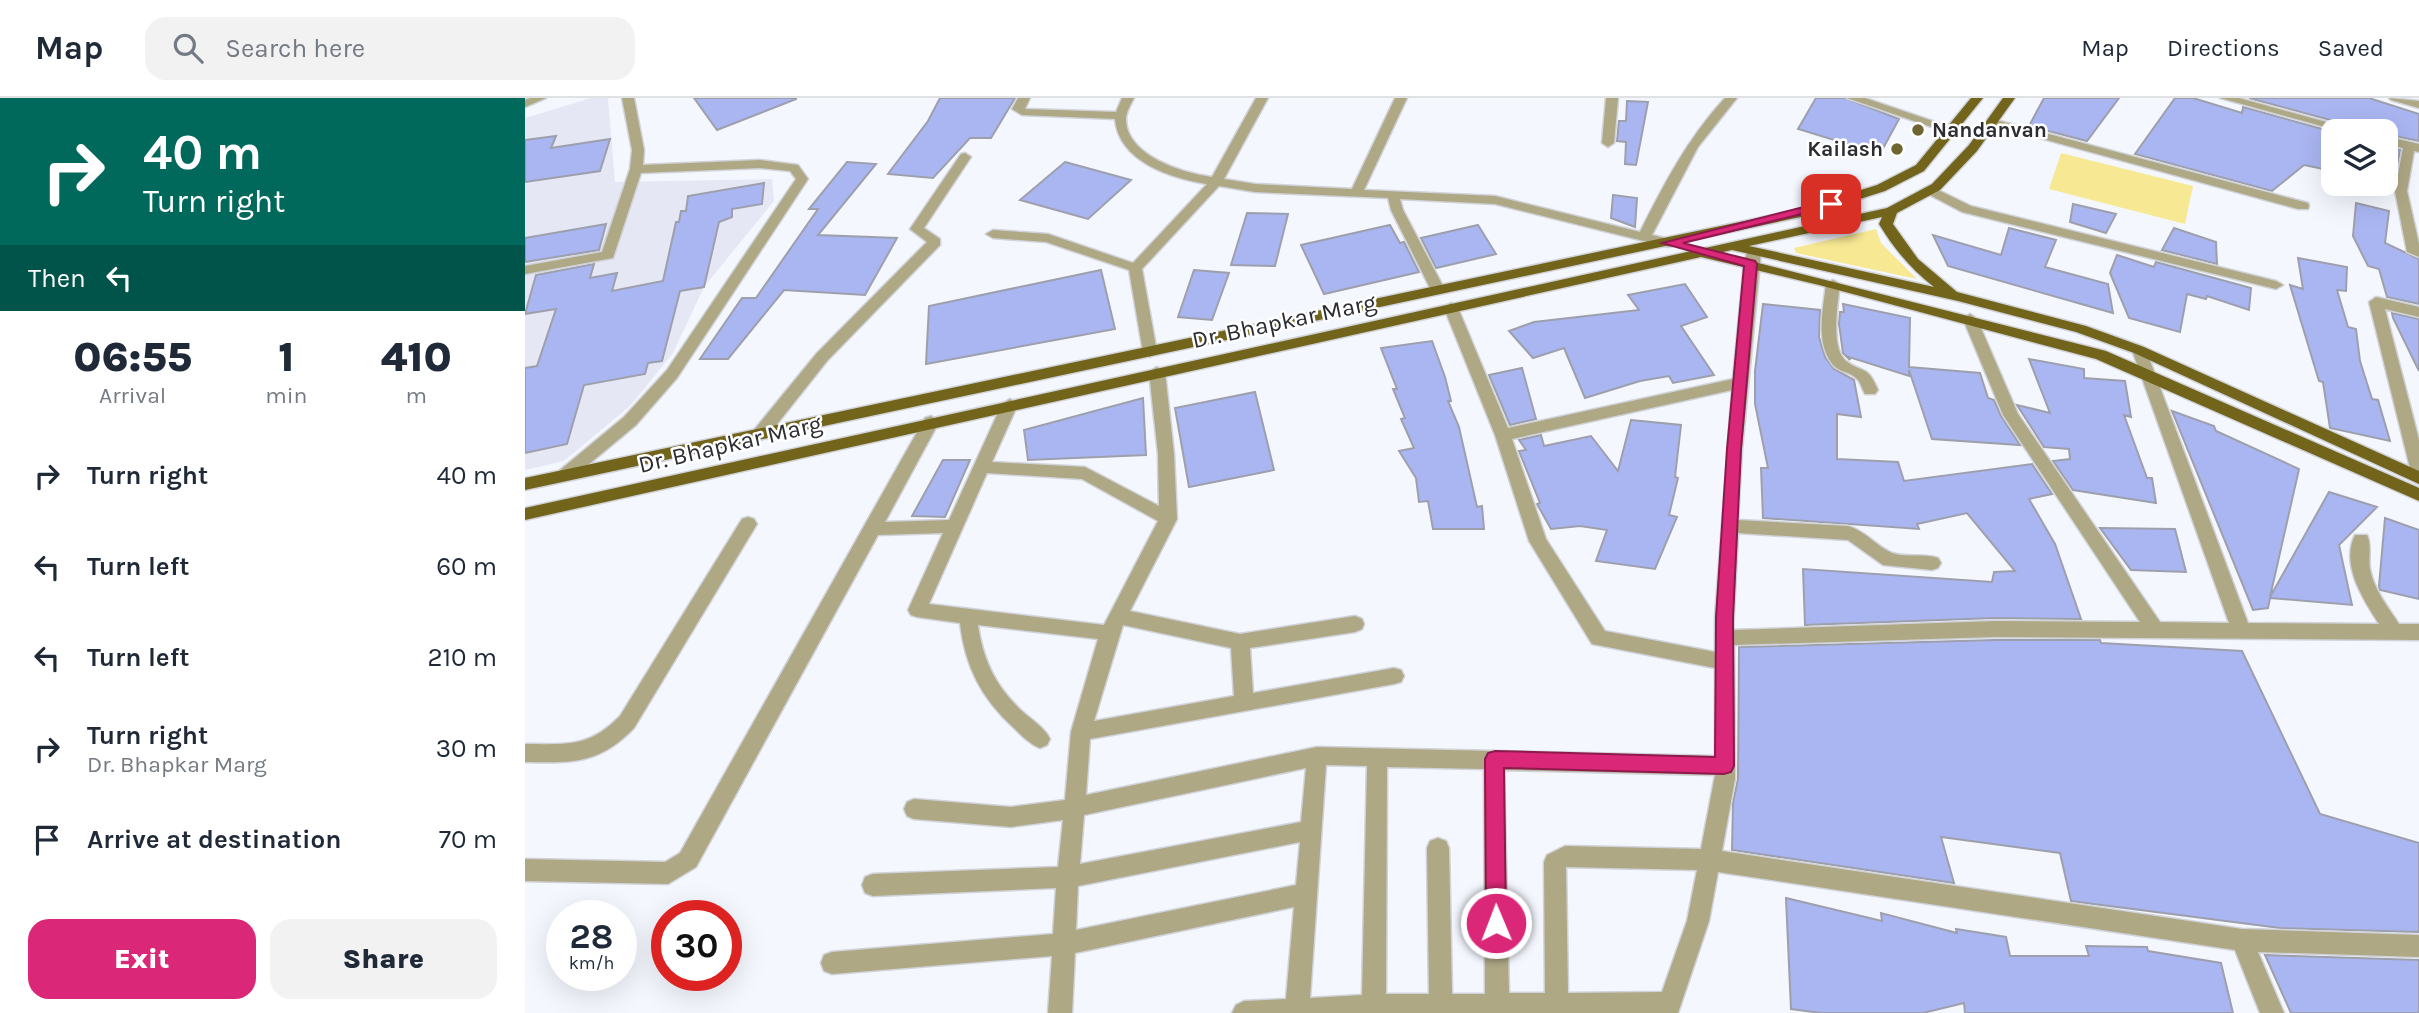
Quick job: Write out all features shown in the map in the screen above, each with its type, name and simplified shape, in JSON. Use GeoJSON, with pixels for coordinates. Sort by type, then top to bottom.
{"type":"FeatureCollection","features":[{"type":"Feature","properties":{"kind":"main road","name":"Dr. Bhapkar Marg"},"geometry":{"type":"LineString","coordinates":[[525,514],[1451,308],[1698,245],[1881,188],[1920,168],[1976,98]]}},
{"type":"Feature","properties":{"kind":"main road","name":"Dr. Bhapkar Marg"},"geometry":{"type":"LineString","coordinates":[[1698,245],[1728,247],[1891,211],[1930,190],[1973,148],[2009,98]]}},
{"type":"Feature","properties":{"kind":"main road"},"geometry":{"type":"LineString","coordinates":[[1891,211],[1886,224],[1897,245],[1925,275],[1958,297]]}},
{"type":"Feature","properties":{"kind":"main road","name":"Dr. Bhapkar Marg"},"geometry":{"type":"LineString","coordinates":[[525,484],[1668,243]]}},
{"type":"Feature","properties":{"kind":"main road"},"geometry":{"type":"LineString","coordinates":[[1668,243],[1698,245],[1752,258],[1958,297],[2081,329],[2139,350],[2419,478]]}},
{"type":"Feature","properties":{"kind":"main road"},"geometry":{"type":"LineString","coordinates":[[1728,247],[1752,258],[1833,284],[2101,355],[2419,495]]}},
{"type":"Feature","properties":{"kind":"street"},"geometry":{"type":"LineString","coordinates":[[525,104],[540,98]]}},
{"type":"Feature","properties":{"kind":"street"},"geometry":{"type":"LineString","coordinates":[[525,270],[608,255],[636,169],[638,150],[628,98]]}},
{"type":"Feature","properties":{"kind":"street"},"geometry":{"type":"LineString","coordinates":[[1024,98],[1018,109],[1022,112],[1120,116]]}},
{"type":"Feature","properties":{"kind":"street"},"geometry":{"type":"LineString","coordinates":[[1128,98],[1120,116],[1121,125],[1134,151],[1159,166],[1216,182],[1255,188],[1495,200],[1668,243]]}},
{"type":"Feature","properties":{"kind":"street"},"geometry":{"type":"LineString","coordinates":[[1135,268],[1216,182],[1262,98]]}},
{"type":"Feature","properties":{"kind":"street"},"geometry":{"type":"LineString","coordinates":[[1356,193],[1401,98]]}},
{"type":"Feature","properties":{"kind":"street"},"geometry":{"type":"LineString","coordinates":[[1608,143],[1612,98]]}},
{"type":"Feature","properties":{"kind":"street"},"geometry":{"type":"LineString","coordinates":[[1644,237],[1685,153],[1718,105],[1731,98]]}},
{"type":"Feature","properties":{"kind":"street"},"geometry":{"type":"LineString","coordinates":[[1853,98],[1953,130]]}},
{"type":"Feature","properties":{"kind":"street"},"geometry":{"type":"LineString","coordinates":[[2226,98],[2321,123]]}},
{"type":"Feature","properties":{"kind":"street"},"geometry":{"type":"LineString","coordinates":[[2395,98],[2419,105]]}},
{"type":"Feature","properties":{"kind":"street"},"geometry":{"type":"LineString","coordinates":[[1992,122],[2303,206]]}},
{"type":"Feature","properties":{"kind":"street"},"geometry":{"type":"LineString","coordinates":[[2414,147],[2401,191],[2414,252],[2419,253]]}},
{"type":"Feature","properties":{"kind":"street"},"geometry":{"type":"LineString","coordinates":[[760,434],[821,357],[935,242],[917,229],[965,158]]}},
{"type":"Feature","properties":{"kind":"street"},"geometry":{"type":"LineString","coordinates":[[565,475],[630,421],[672,374],[802,179],[794,168],[760,164],[636,169]]}},
{"type":"Feature","properties":{"kind":"street"},"geometry":{"type":"LineString","coordinates":[[2402,183],[2419,188]]}},
{"type":"Feature","properties":{"kind":"street"},"geometry":{"type":"LineString","coordinates":[[1930,190],[1967,209],[2276,285]]}},
{"type":"Feature","properties":{"kind":"street"},"geometry":{"type":"LineString","coordinates":[[1393,195],[1397,209],[1438,290]]}},
{"type":"Feature","properties":{"kind":"street"},"geometry":{"type":"LineString","coordinates":[[993,234],[1048,238],[1135,268]]}},
{"type":"Feature","properties":{"kind":"street"},"geometry":{"type":"LineString","coordinates":[[1244,1013],[1441,1005],[1667,1009],[1698,921],[1725,779],[1724,638],[1740,383],[1752,258]]}},
{"type":"Feature","properties":{"kind":"street"},"geometry":{"type":"LineString","coordinates":[[1135,268],[1150,352]]}},
{"type":"Feature","properties":{"kind":"street"},"geometry":{"type":"LineString","coordinates":[[1833,284],[1830,336],[1832,350],[1840,364],[1858,370],[1865,376],[1870,390]]}},
{"type":"Feature","properties":{"kind":"street"},"geometry":{"type":"LineString","coordinates":[[2419,312],[2376,302],[2419,472]]}},
{"type":"Feature","properties":{"kind":"street"},"geometry":{"type":"LineString","coordinates":[[1451,308],[1503,435],[1538,541],[1599,638],[1724,662]]}},
{"type":"Feature","properties":{"kind":"street"},"geometry":{"type":"LineString","coordinates":[[1970,319],[2011,415],[2155,630]]}},
{"type":"Feature","properties":{"kind":"street"},"geometry":{"type":"LineString","coordinates":[[2139,350],[2241,631]]}},
{"type":"Feature","properties":{"kind":"street"},"geometry":{"type":"LineString","coordinates":[[1061,1013],[1068,877],[1081,732],[1113,624],[1168,519],[1166,454],[1157,372]]}},
{"type":"Feature","properties":{"kind":"street"},"geometry":{"type":"LineString","coordinates":[[1503,435],[1740,383]]}},
{"type":"Feature","properties":{"kind":"street"},"geometry":{"type":"LineString","coordinates":[[1010,404],[916,610],[968,616],[1113,624],[1240,642],[1355,624]]}},
{"type":"Feature","properties":{"kind":"street"},"geometry":{"type":"LineString","coordinates":[[525,870],[668,873],[688,860],[931,422]]}},
{"type":"Feature","properties":{"kind":"street"},"geometry":{"type":"LineString","coordinates":[[981,467],[1085,473],[1168,519]]}},
{"type":"Feature","properties":{"kind":"street"},"geometry":{"type":"LineString","coordinates":[[525,754],[579,753],[596,749],[613,739],[627,722],[748,524]]}},
{"type":"Feature","properties":{"kind":"street"},"geometry":{"type":"LineString","coordinates":[[873,529],[955,526]]}},
{"type":"Feature","properties":{"kind":"street"},"geometry":{"type":"LineString","coordinates":[[1730,526],[1848,533],[1857,536],[1889,560],[1933,563]]}},
{"type":"Feature","properties":{"kind":"street"},"geometry":{"type":"LineString","coordinates":[[2361,540],[2358,556],[2361,579],[2394,632]]}},
{"type":"Feature","properties":{"kind":"street"},"geometry":{"type":"LineString","coordinates":[[968,616],[971,649],[983,679],[1000,704],[1040,739]]}},
{"type":"Feature","properties":{"kind":"street"},"geometry":{"type":"LineString","coordinates":[[1724,638],[1929,630],[2419,632]]}},
{"type":"Feature","properties":{"kind":"street"},"geometry":{"type":"LineString","coordinates":[[1240,642],[1244,703]]}},
{"type":"Feature","properties":{"kind":"street"},"geometry":{"type":"LineString","coordinates":[[1081,732],[1394,676]]}},
{"type":"Feature","properties":{"kind":"street"},"geometry":{"type":"LineString","coordinates":[[914,809],[1011,817],[1038,815],[1317,755],[1724,766]]}},
{"type":"Feature","properties":{"kind":"street"},"geometry":{"type":"LineString","coordinates":[[1297,1011],[1317,755]]}},
{"type":"Feature","properties":{"kind":"street"},"geometry":{"type":"LineString","coordinates":[[1374,1006],[1377,757]]}},
{"type":"Feature","properties":{"kind":"street"},"geometry":{"type":"LineString","coordinates":[[1495,759],[1497,1005]]}},
{"type":"Feature","properties":{"kind":"street"},"geometry":{"type":"LineString","coordinates":[[873,885],[1068,877],[1311,830]]}},
{"type":"Feature","properties":{"kind":"street"},"geometry":{"type":"LineString","coordinates":[[1438,848],[1441,1005]]}},
{"type":"Feature","properties":{"kind":"street"},"geometry":{"type":"LineString","coordinates":[[1557,1005],[1555,862],[1565,856],[1709,860],[2242,940],[2419,946]]}},
{"type":"Feature","properties":{"kind":"street"},"geometry":{"type":"LineString","coordinates":[[832,963],[1065,944],[1306,894]]}},
{"type":"Feature","properties":{"kind":"street"},"geometry":{"type":"LineString","coordinates":[[2242,940],[2272,1013]]}},
{"type":"Feature","properties":{"kind":"shaded area"},"geometry":{"type":"Polygon","coordinates":[[[591,98],[608,98],[615,182],[772,179],[774,201],[704,287],[673,353],[631,405],[564,461],[525,470],[525,118],[591,98]]]}},
{"type":"Feature","properties":{"kind":"shaded area"},"geometry":{"type":"Polygon","coordinates":[[[2061,153],[2193,186],[2185,224],[2049,189],[2061,153]]]}},
{"type":"Feature","properties":{"kind":"shaded area"},"geometry":{"type":"Polygon","coordinates":[[[1876,229],[1881,243],[1917,279],[1796,253],[1794,248],[1876,229]]]}},
{"type":"Feature","properties":{"kind":"building"},"geometry":{"type":"Polygon","coordinates":[[[694,98],[796,98],[796,99],[717,130],[694,98]]]}},
{"type":"Feature","properties":{"kind":"building"},"geometry":{"type":"Polygon","coordinates":[[[940,98],[1015,98],[991,138],[970,138],[933,178],[888,174],[928,121],[940,98]]]}},
{"type":"Feature","properties":{"kind":"building"},"geometry":{"type":"Polygon","coordinates":[[[1816,98],[1845,98],[1899,119],[1880,154],[1798,129],[1816,98]]]}},
{"type":"Feature","properties":{"kind":"building"},"geometry":{"type":"Polygon","coordinates":[[[2044,98],[2119,98],[2087,141],[2029,126],[2044,98]]]}},
{"type":"Feature","properties":{"kind":"building"},"geometry":{"type":"Polygon","coordinates":[[[2175,98],[2193,98],[2242,113],[2243,107],[2321,129],[2321,169],[2304,165],[2272,191],[2135,154],[2175,98]]]}},
{"type":"Feature","properties":{"kind":"building"},"geometry":{"type":"Polygon","coordinates":[[[2249,98],[2369,98],[2419,114],[2419,141],[2398,137],[2398,119],[2327,119],[2249,98]]]}},
{"type":"Feature","properties":{"kind":"building"},"geometry":{"type":"Polygon","coordinates":[[[1627,101],[1648,102],[1636,165],[1625,164],[1626,142],[1617,141],[1619,121],[1626,121],[1627,101]]]}},
{"type":"Feature","properties":{"kind":"building"},"geometry":{"type":"Polygon","coordinates":[[[556,136],[551,148],[610,139],[600,171],[525,182],[525,140],[556,136]]]}},
{"type":"Feature","properties":{"kind":"building"},"geometry":{"type":"Polygon","coordinates":[[[847,162],[876,164],[818,235],[897,238],[865,295],[784,290],[728,359],[700,359],[742,298],[756,298],[818,209],[809,209],[847,162]]]}},
{"type":"Feature","properties":{"kind":"building"},"geometry":{"type":"Polygon","coordinates":[[[1065,162],[1131,180],[1088,219],[1020,200],[1065,162]]]}},
{"type":"Feature","properties":{"kind":"building"},"geometry":{"type":"Polygon","coordinates":[[[764,183],[762,204],[732,209],[732,217],[719,222],[704,287],[680,291],[662,361],[648,363],[645,374],[584,385],[567,444],[525,453],[525,368],[537,366],[556,309],[525,314],[536,275],[594,264],[590,278],[617,273],[612,291],[663,281],[676,222],[679,222],[681,211],[686,211],[688,196],[764,183]]]}},
{"type":"Feature","properties":{"kind":"building"},"geometry":{"type":"Polygon","coordinates":[[[1613,195],[1637,198],[1635,227],[1611,218],[1613,195]]]}},
{"type":"Feature","properties":{"kind":"building"},"geometry":{"type":"Polygon","coordinates":[[[2356,203],[2389,211],[2385,243],[2419,259],[2419,304],[2387,297],[2379,269],[2368,266],[2353,236],[2356,203]]]}},
{"type":"Feature","properties":{"kind":"building"},"geometry":{"type":"Polygon","coordinates":[[[2073,204],[2116,214],[2106,233],[2070,222],[2073,204]]]}},
{"type":"Feature","properties":{"kind":"building"},"geometry":{"type":"Polygon","coordinates":[[[1247,213],[1288,214],[1275,266],[1231,265],[1247,213]]]}},
{"type":"Feature","properties":{"kind":"building"},"geometry":{"type":"Polygon","coordinates":[[[606,224],[599,250],[525,262],[525,238],[606,224]]]}},
{"type":"Feature","properties":{"kind":"building"},"geometry":{"type":"Polygon","coordinates":[[[1390,225],[1400,243],[1404,242],[1419,272],[1324,294],[1301,245],[1390,225]]]}},
{"type":"Feature","properties":{"kind":"building"},"geometry":{"type":"Polygon","coordinates":[[[1478,225],[1496,254],[1436,268],[1421,238],[1478,225]]]}},
{"type":"Feature","properties":{"kind":"building"},"geometry":{"type":"Polygon","coordinates":[[[2009,228],[2056,240],[2045,267],[2108,284],[2113,313],[1948,266],[1933,235],[2001,255],[2009,228]]]}},
{"type":"Feature","properties":{"kind":"building"},"geometry":{"type":"Polygon","coordinates":[[[2174,228],[2216,242],[2217,264],[2162,250],[2174,228]]]}},
{"type":"Feature","properties":{"kind":"building"},"geometry":{"type":"Polygon","coordinates":[[[2117,255],[2154,267],[2156,262],[2251,288],[2249,310],[2207,296],[2206,299],[2187,294],[2180,332],[2129,318],[2110,273],[2117,255]]]}},
{"type":"Feature","properties":{"kind":"building"},"geometry":{"type":"Polygon","coordinates":[[[2298,258],[2347,267],[2346,291],[2337,290],[2348,327],[2356,329],[2360,361],[2372,399],[2378,400],[2390,441],[2330,428],[2323,382],[2319,381],[2290,285],[2303,289],[2298,258]]]}},
{"type":"Feature","properties":{"kind":"building"},"geometry":{"type":"Polygon","coordinates":[[[1101,270],[1115,329],[926,364],[929,306],[1101,270]]]}},
{"type":"Feature","properties":{"kind":"building"},"geometry":{"type":"Polygon","coordinates":[[[1194,270],[1229,273],[1212,320],[1178,317],[1194,270]]]}},
{"type":"Feature","properties":{"kind":"building"},"geometry":{"type":"Polygon","coordinates":[[[1685,284],[1707,317],[1681,326],[1714,375],[1673,383],[1669,376],[1640,381],[1585,398],[1564,348],[1533,358],[1509,331],[1534,322],[1639,310],[1628,295],[1685,284]]]}},
{"type":"Feature","properties":{"kind":"building"},"geometry":{"type":"Polygon","coordinates":[[[1763,304],[1820,310],[1819,337],[1825,357],[1834,369],[1854,380],[1861,417],[1837,414],[1837,459],[1898,462],[1904,481],[2032,464],[2052,494],[2029,499],[2055,544],[2081,619],[1995,618],[1805,625],[1803,569],[1992,582],[1994,572],[2015,571],[1967,513],[1917,524],[1919,529],[1763,518],[1761,468],[1768,468],[1755,404],[1755,371],[1763,304]]]}},
{"type":"Feature","properties":{"kind":"building"},"geometry":{"type":"Polygon","coordinates":[[[1843,304],[1910,318],[1909,367],[1980,373],[1988,398],[1994,400],[2020,445],[1932,439],[1909,370],[1909,376],[1849,357],[1850,360],[1843,353],[1839,324],[1840,312],[1844,312],[1843,304]]]}},
{"type":"Feature","properties":{"kind":"building"},"geometry":{"type":"Polygon","coordinates":[[[2392,313],[2419,319],[2419,371],[2393,318],[2392,313]]]}},
{"type":"Feature","properties":{"kind":"building"},"geometry":{"type":"Polygon","coordinates":[[[1432,341],[1445,377],[1451,401],[1448,401],[1459,427],[1477,507],[1482,506],[1484,529],[1433,529],[1428,501],[1419,502],[1416,478],[1399,451],[1414,448],[1401,419],[1405,418],[1393,389],[1397,389],[1381,348],[1432,341]]]}},
{"type":"Feature","properties":{"kind":"building"},"geometry":{"type":"Polygon","coordinates":[[[2029,359],[2084,369],[2084,378],[2125,381],[2131,417],[2124,415],[2147,478],[2152,478],[2156,503],[2073,490],[2053,461],[2070,459],[2069,449],[2044,447],[2017,405],[2050,413],[2029,359]]]}},
{"type":"Feature","properties":{"kind":"building"},"geometry":{"type":"Polygon","coordinates":[[[1522,368],[1536,419],[1510,425],[1489,375],[1522,368]]]}},
{"type":"Feature","properties":{"kind":"building"},"geometry":{"type":"Polygon","coordinates":[[[1255,392],[1274,470],[1189,487],[1175,408],[1255,392]]]}},
{"type":"Feature","properties":{"kind":"building"},"geometry":{"type":"Polygon","coordinates":[[[1143,398],[1146,455],[1028,460],[1024,430],[1143,398]]]}},
{"type":"Feature","properties":{"kind":"building"},"geometry":{"type":"Polygon","coordinates":[[[2172,411],[2214,426],[2216,431],[2299,469],[2270,597],[2329,492],[2377,507],[2339,545],[2352,605],[2270,598],[2268,608],[2253,610],[2172,411]]]}},
{"type":"Feature","properties":{"kind":"building"},"geometry":{"type":"Polygon","coordinates":[[[1631,420],[1681,425],[1675,477],[1678,478],[1669,515],[1677,517],[1655,569],[1596,561],[1607,530],[1580,526],[1551,529],[1537,504],[1540,503],[1519,451],[1526,450],[1519,440],[1541,435],[1544,446],[1591,436],[1618,471],[1631,420]]]}},
{"type":"Feature","properties":{"kind":"building"},"geometry":{"type":"Polygon","coordinates":[[[943,460],[970,460],[945,517],[912,516],[943,460]]]}},
{"type":"Feature","properties":{"kind":"building"},"geometry":{"type":"Polygon","coordinates":[[[2385,518],[2419,530],[2419,599],[2380,590],[2385,518]]]}},
{"type":"Feature","properties":{"kind":"building"},"geometry":{"type":"Polygon","coordinates":[[[2100,528],[2175,529],[2186,572],[2131,570],[2100,528]]]}},
{"type":"Feature","properties":{"kind":"building"},"geometry":{"type":"Polygon","coordinates":[[[2100,640],[2101,643],[2242,651],[2320,814],[2419,843],[2419,932],[2280,928],[2071,901],[2060,853],[1941,837],[1954,883],[1732,850],[1733,803],[1738,779],[1739,647],[2100,640]]]}},
{"type":"Feature","properties":{"kind":"building"},"geometry":{"type":"Polygon","coordinates":[[[1786,898],[1882,921],[1881,913],[1957,933],[1956,929],[2006,937],[2010,956],[2089,956],[2086,946],[2147,947],[2148,951],[2221,963],[2233,1013],[1965,1013],[1964,1003],[1923,1013],[1821,1013],[1791,1009],[1786,898]]]}},
{"type":"Feature","properties":{"kind":"building"},"geometry":{"type":"Polygon","coordinates":[[[2265,955],[2419,960],[2419,1013],[2291,1013],[2265,955]]]}},
{"type":"Feature","properties":{"kind":"place","name":"Nandanvan"},"geometry":{"type":"Point","coordinates":[1918,130]}},
{"type":"Feature","properties":{"kind":"place","name":"Kailash"},"geometry":{"type":"Point","coordinates":[1897,149]}},
{"type":"Feature","properties":{"kind":"route"},"geometry":{"type":"LineString","coordinates":[[1496,923],[1495,759],[1724,766],[1724,618],[1734,449],[1751,264],[1668,243],[1831,204]]}}]}
